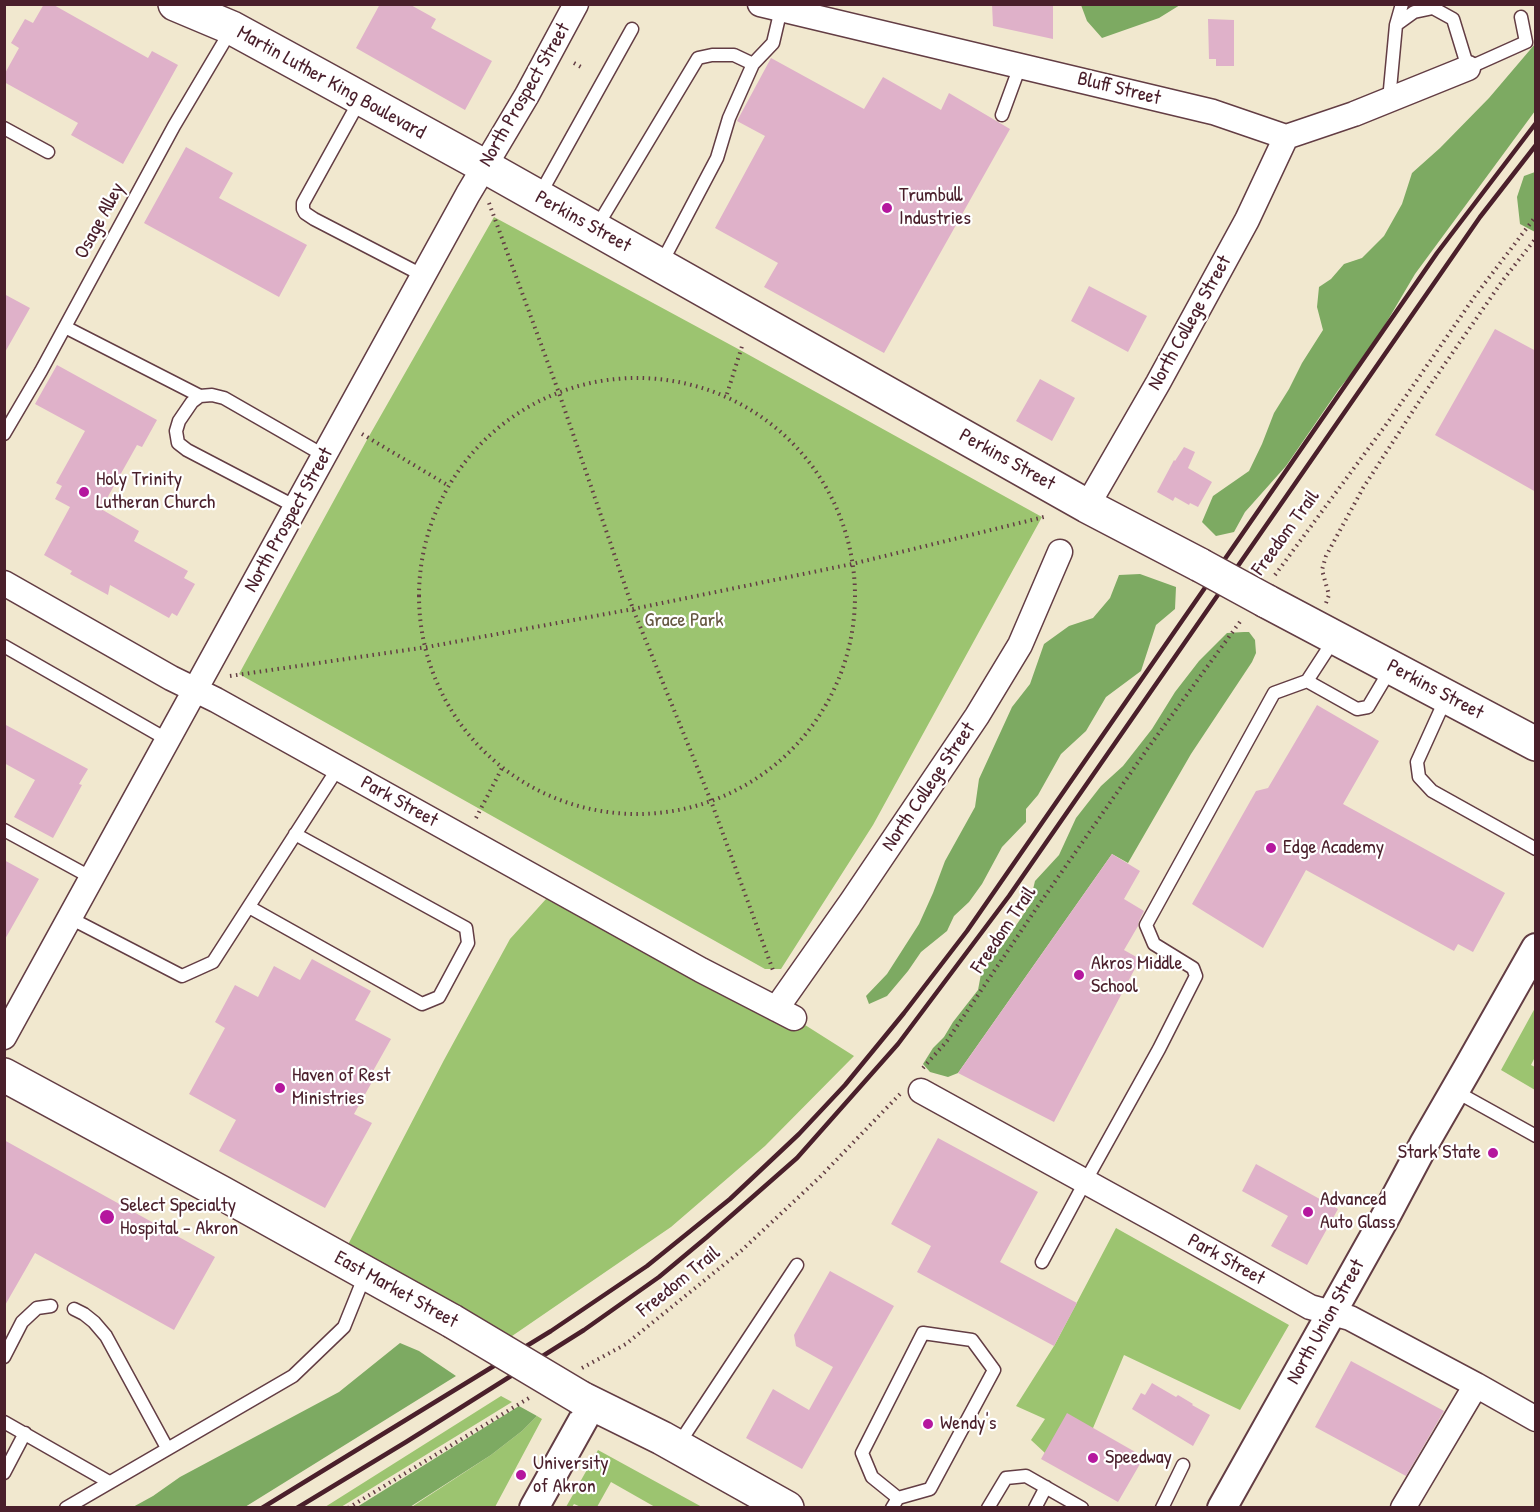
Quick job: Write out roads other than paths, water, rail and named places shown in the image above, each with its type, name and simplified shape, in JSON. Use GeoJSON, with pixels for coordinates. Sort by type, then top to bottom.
{"type":"FeatureCollection","features":[{"type":"Feature","properties":{"kind":"main road","name":"Martin Luther King Boulevard"},"geometry":{"type":"LineString","coordinates":[[175,4],[232,28],[361,99],[482,171]]}},
{"type":"Feature","properties":{"kind":"main road","name":"Perkins Street"},"geometry":{"type":"LineString","coordinates":[[482,171],[538,197],[1087,506],[1536,744]]}},
{"type":"Feature","properties":{"kind":"main road","name":"East Market Street"},"geometry":{"type":"LineString","coordinates":[[4,1075],[582,1391],[787,1508]]}},
{"type":"Feature","properties":{"kind":"street","name":"North Prospect Street"},"geometry":{"type":"LineString","coordinates":[[4,1037],[576,4]]}},
{"type":"Feature","properties":{"kind":"street","name":"Bluff Street"},"geometry":{"type":"LineString","coordinates":[[770,7],[1213,112],[1286,137]]}},
{"type":"Feature","properties":{"kind":"street"},"geometry":{"type":"LineString","coordinates":[[1286,137],[1354,114],[1468,68]]}},
{"type":"Feature","properties":{"kind":"street","name":"North College Street"},"geometry":{"type":"LineString","coordinates":[[1087,506],[1158,383],[1247,220],[1286,137]]}},
{"type":"Feature","properties":{"kind":"street","name":"North College Street"},"geometry":{"type":"LineString","coordinates":[[785,1009],[852,901],[976,716],[1020,645],[1060,552]]}},
{"type":"Feature","properties":{"kind":"street","name":"Park Street"},"geometry":{"type":"LineString","coordinates":[[4,583],[171,678],[701,970],[785,1009]]}},
{"type":"Feature","properties":{"kind":"street","name":"North Union Street"},"geometry":{"type":"LineString","coordinates":[[1222,1508],[1424,1144],[1536,948]]}},
{"type":"Feature","properties":{"kind":"street","name":"Park Street"},"geometry":{"type":"LineString","coordinates":[[912,1087],[1310,1307],[1350,1318],[1536,1419]]}},
{"type":"Feature","properties":{"kind":"street"},"geometry":{"type":"LineString","coordinates":[[1403,1508],[1476,1385]]}},
{"type":"Feature","properties":{"kind":"street"},"geometry":{"type":"LineString","coordinates":[[534,1508],[582,1391]]}},
{"type":"Feature","properties":{"kind":"lane"},"geometry":{"type":"LineString","coordinates":[[1389,99],[1396,25],[1402,4]]}},
{"type":"Feature","properties":{"kind":"lane"},"geometry":{"type":"LineString","coordinates":[[1396,25],[1414,12],[1432,6],[1453,19],[1468,68],[1526,42],[1521,17]]}},
{"type":"Feature","properties":{"kind":"lane"},"geometry":{"type":"LineString","coordinates":[[660,265],[717,158],[729,118],[753,64],[773,43],[770,7]]}},
{"type":"Feature","properties":{"kind":"lane","name":"Osage Alley"},"geometry":{"type":"LineString","coordinates":[[4,434],[174,126],[232,28]]}},
{"type":"Feature","properties":{"kind":"lane"},"geometry":{"type":"LineString","coordinates":[[538,197],[632,29]]}},
{"type":"Feature","properties":{"kind":"lane"},"geometry":{"type":"LineString","coordinates":[[595,229],[698,58],[734,55],[753,64]]}},
{"type":"Feature","properties":{"kind":"lane"},"geometry":{"type":"LineString","coordinates":[[1002,115],[1020,66]]}},
{"type":"Feature","properties":{"kind":"lane"},"geometry":{"type":"LineString","coordinates":[[361,99],[303,203],[304,213],[424,276]]}},
{"type":"Feature","properties":{"kind":"lane"},"geometry":{"type":"LineString","coordinates":[[4,128],[48,152]]}},
{"type":"Feature","properties":{"kind":"lane"},"geometry":{"type":"LineString","coordinates":[[65,327],[200,396],[212,395],[224,398],[325,456]]}},
{"type":"Feature","properties":{"kind":"lane"},"geometry":{"type":"LineString","coordinates":[[200,396],[192,402],[178,421],[176,431],[178,443],[187,450],[296,507]]}},
{"type":"Feature","properties":{"kind":"lane"},"geometry":{"type":"LineString","coordinates":[[1307,681],[1324,631]]}},
{"type":"Feature","properties":{"kind":"lane"},"geometry":{"type":"LineString","coordinates":[[4,646],[168,740]]}},
{"type":"Feature","properties":{"kind":"lane"},"geometry":{"type":"LineString","coordinates":[[1042,1262],[1159,1049],[1196,976],[1193,968],[1154,944],[1146,926],[1274,693],[1307,681],[1357,709],[1368,707],[1392,667]]}},
{"type":"Feature","properties":{"kind":"lane"},"geometry":{"type":"LineString","coordinates":[[1447,696],[1417,762],[1419,777],[1432,790],[1534,848]]}},
{"type":"Feature","properties":{"kind":"lane"},"geometry":{"type":"LineString","coordinates":[[70,918],[182,976],[213,962],[338,768]]}},
{"type":"Feature","properties":{"kind":"lane"},"geometry":{"type":"LineString","coordinates":[[4,830],[92,878]]}},
{"type":"Feature","properties":{"kind":"lane"},"geometry":{"type":"LineString","coordinates":[[249,907],[422,1004],[439,997],[468,943],[466,928],[296,834]]}},
{"type":"Feature","properties":{"kind":"lane"},"geometry":{"type":"LineString","coordinates":[[1455,1091],[1536,1136]]}},
{"type":"Feature","properties":{"kind":"lane"},"geometry":{"type":"LineString","coordinates":[[677,1446],[797,1265]]}},
{"type":"Feature","properties":{"kind":"lane"},"geometry":{"type":"LineString","coordinates":[[66,1508],[293,1376],[344,1327],[365,1273]]}},
{"type":"Feature","properties":{"kind":"lane"},"geometry":{"type":"LineString","coordinates":[[4,1357],[22,1322],[37,1308],[51,1306]]}},
{"type":"Feature","properties":{"kind":"lane"},"geometry":{"type":"LineString","coordinates":[[74,1309],[94,1322],[106,1336],[167,1448]]}},
{"type":"Feature","properties":{"kind":"lane"},"geometry":{"type":"LineString","coordinates":[[923,1333],[972,1340],[994,1370],[930,1489],[895,1503],[872,1477],[862,1453],[923,1333]]}},
{"type":"Feature","properties":{"kind":"lane"},"geometry":{"type":"LineString","coordinates":[[4,1422],[109,1482]]}},
{"type":"Feature","properties":{"kind":"lane"},"geometry":{"type":"LineString","coordinates":[[4,1473],[25,1433]]}},
{"type":"Feature","properties":{"kind":"lane"},"geometry":{"type":"LineString","coordinates":[[1162,1508],[1184,1465]]}},
{"type":"Feature","properties":{"kind":"lane"},"geometry":{"type":"LineString","coordinates":[[988,1508],[1006,1478],[1026,1476],[1046,1487],[1066,1504],[1082,1508]]}},
{"type":"Feature","properties":{"kind":"lane"},"geometry":{"type":"LineString","coordinates":[[1035,1508],[1046,1487]]}},
{"type":"Feature","properties":{"kind":"railway"},"geometry":{"type":"LineString","coordinates":[[262,1508],[551,1331],[647,1266],[730,1199],[799,1134],[845,1085],[967,931],[1437,253],[1536,123]]}},
{"type":"Feature","properties":{"kind":"railway"},"geometry":{"type":"LineString","coordinates":[[297,1508],[584,1330],[659,1277],[797,1158],[898,1044],[1009,896],[1480,217],[1536,145]]}},
{"type":"Feature","properties":{"kind":"place","name":"Trumbull Industries"},"geometry":{"type":"Point","coordinates":[887,208]}},
{"type":"Feature","properties":{"kind":"place","name":"Holy Trinity Lutheran Church"},"geometry":{"type":"Point","coordinates":[84,492]}},
{"type":"Feature","properties":{"kind":"place","name":"Edge Academy"},"geometry":{"type":"Point","coordinates":[1271,848]}},
{"type":"Feature","properties":{"kind":"place","name":"Akros Middle School"},"geometry":{"type":"Point","coordinates":[1079,975]}},
{"type":"Feature","properties":{"kind":"place","name":"Haven of Rest Ministries"},"geometry":{"type":"Point","coordinates":[280,1088]}},
{"type":"Feature","properties":{"kind":"place","name":"Stark State"},"geometry":{"type":"Point","coordinates":[1493,1153]}},
{"type":"Feature","properties":{"kind":"place","name":"Advanced Auto Glass"},"geometry":{"type":"Point","coordinates":[1308,1212]}},
{"type":"Feature","properties":{"kind":"place","name":"Select Specialty Hospital - Akron"},"geometry":{"type":"Point","coordinates":[107,1217]}},
{"type":"Feature","properties":{"kind":"place","name":"Wendy's"},"geometry":{"type":"Point","coordinates":[928,1424]}},
{"type":"Feature","properties":{"kind":"place","name":"Speedway"},"geometry":{"type":"Point","coordinates":[1093,1458]}},
{"type":"Feature","properties":{"kind":"place","name":"University of Akron"},"geometry":{"type":"Point","coordinates":[521,1475]}},
{"type":"Feature","properties":{"kind":"park label","name":"Grace Park"},"geometry":{"type":"Point","coordinates":[684,621]}}]}
